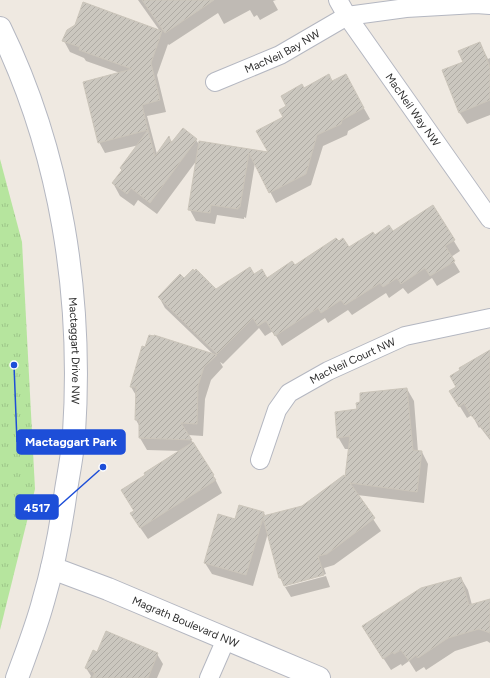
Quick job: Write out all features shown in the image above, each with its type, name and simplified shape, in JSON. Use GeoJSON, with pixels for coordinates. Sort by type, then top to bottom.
{"type":"FeatureCollection","features":[{"type":"Feature","properties":{"kind":"street","name":"MacNeil Way NW"},"geometry":{"type":"LineString","coordinates":[[338,0],[347,16],[490,219]]}},
{"type":"Feature","properties":{"kind":"street"},"geometry":{"type":"LineString","coordinates":[[347,16],[406,8],[476,4],[490,5]]}},
{"type":"Feature","properties":{"kind":"street","name":"MacNeil Bay NW"},"geometry":{"type":"LineString","coordinates":[[215,82],[280,54],[347,16]]}},
{"type":"Feature","properties":{"kind":"street","name":"Mactaggart Drive NW"},"geometry":{"type":"LineString","coordinates":[[0,28],[27,88],[54,179],[63,226],[70,276],[74,310],[76,366],[74,434],[63,509],[52,568],[41,608],[17,678]]}},
{"type":"Feature","properties":{"kind":"street","name":"MacNeil Court NW"},"geometry":{"type":"LineString","coordinates":[[260,460],[277,410],[289,393],[328,371],[405,336],[490,318]]}},
{"type":"Feature","properties":{"kind":"street","name":"Magrath Boulevard NW"},"geometry":{"type":"LineString","coordinates":[[52,568],[108,589],[319,678]]}},
{"type":"Feature","properties":{"kind":"street"},"geometry":{"type":"LineString","coordinates":[[209,678],[226,639]]}},
{"type":"Feature","properties":{"kind":"green space"},"geometry":{"type":"Polygon","coordinates":[[[0,159],[22,242],[35,489],[0,630],[0,159]]]}},
{"type":"Feature","properties":{"kind":"building"},"geometry":{"type":"Polygon","coordinates":[[[142,0],[214,0],[165,33],[142,0]]]}},
{"type":"Feature","properties":{"kind":"building"},"geometry":{"type":"Polygon","coordinates":[[[83,2],[162,31],[151,63],[160,100],[142,105],[148,130],[98,143],[83,82],[132,69],[79,50],[80,47],[62,41],[67,30],[75,25],[83,2]]]}},
{"type":"Feature","properties":{"kind":"building"},"geometry":{"type":"Polygon","coordinates":[[[480,42],[490,67],[490,100],[459,113],[442,70],[463,62],[458,51],[480,42]]]}},
{"type":"Feature","properties":{"kind":"building"},"geometry":{"type":"Polygon","coordinates":[[[329,74],[332,81],[346,74],[364,108],[342,120],[341,124],[317,135],[306,174],[269,193],[249,153],[240,207],[238,207],[238,209],[211,205],[210,213],[188,210],[199,141],[268,152],[256,131],[283,117],[279,110],[286,106],[281,96],[302,84],[304,88],[329,74]]]}},
{"type":"Feature","properties":{"kind":"building"},"geometry":{"type":"Polygon","coordinates":[[[183,128],[197,139],[150,203],[131,188],[127,194],[112,183],[122,170],[120,168],[148,130],[155,156],[169,136],[171,143],[183,128]]]}},
{"type":"Feature","properties":{"kind":"building"},"geometry":{"type":"Polygon","coordinates":[[[433,205],[455,240],[445,246],[455,261],[430,276],[425,268],[401,284],[397,278],[383,287],[380,283],[345,305],[341,300],[321,313],[318,308],[275,336],[266,321],[258,326],[253,318],[217,354],[158,297],[180,274],[184,278],[193,269],[194,271],[196,269],[216,289],[250,267],[254,274],[262,269],[267,278],[292,261],[295,265],[336,238],[339,241],[343,238],[349,247],[373,232],[375,235],[389,225],[393,231],[433,205]]]}},
{"type":"Feature","properties":{"kind":"building"},"geometry":{"type":"Polygon","coordinates":[[[149,335],[154,335],[217,355],[204,367],[198,386],[197,424],[181,423],[192,440],[139,438],[139,420],[135,420],[136,387],[130,387],[142,346],[145,347],[149,335]]]}},
{"type":"Feature","properties":{"kind":"building"},"geometry":{"type":"Polygon","coordinates":[[[490,350],[490,438],[471,416],[464,403],[459,407],[449,391],[456,387],[450,376],[460,370],[459,368],[490,350]]]}},
{"type":"Feature","properties":{"kind":"building"},"geometry":{"type":"Polygon","coordinates":[[[407,388],[413,450],[422,451],[417,492],[350,483],[375,518],[327,554],[318,556],[324,575],[284,586],[281,578],[279,578],[263,518],[246,575],[204,563],[218,514],[235,519],[239,505],[264,512],[263,516],[302,506],[344,475],[345,477],[350,436],[337,438],[335,412],[357,409],[356,403],[360,402],[360,393],[407,388]]]}},
{"type":"Feature","properties":{"kind":"building"},"geometry":{"type":"Polygon","coordinates":[[[193,442],[216,480],[140,528],[130,513],[134,511],[121,490],[145,475],[144,473],[193,442]]]}},
{"type":"Feature","properties":{"kind":"building"},"geometry":{"type":"Polygon","coordinates":[[[461,577],[469,605],[490,599],[490,633],[479,629],[448,638],[418,658],[416,655],[409,661],[401,650],[394,654],[393,652],[383,659],[362,626],[421,588],[461,577]]]}},
{"type":"Feature","properties":{"kind":"building"},"geometry":{"type":"Polygon","coordinates":[[[106,631],[158,653],[148,678],[92,678],[95,673],[85,668],[93,650],[97,652],[106,631]]]}},
{"type":"Feature","properties":{"kind":"place","name":"Mactaggart Park"},"geometry":{"type":"Point","coordinates":[14,365]}},
{"type":"Feature","properties":{"kind":"place","name":"4517"},"geometry":{"type":"Point","coordinates":[103,467]}}]}
